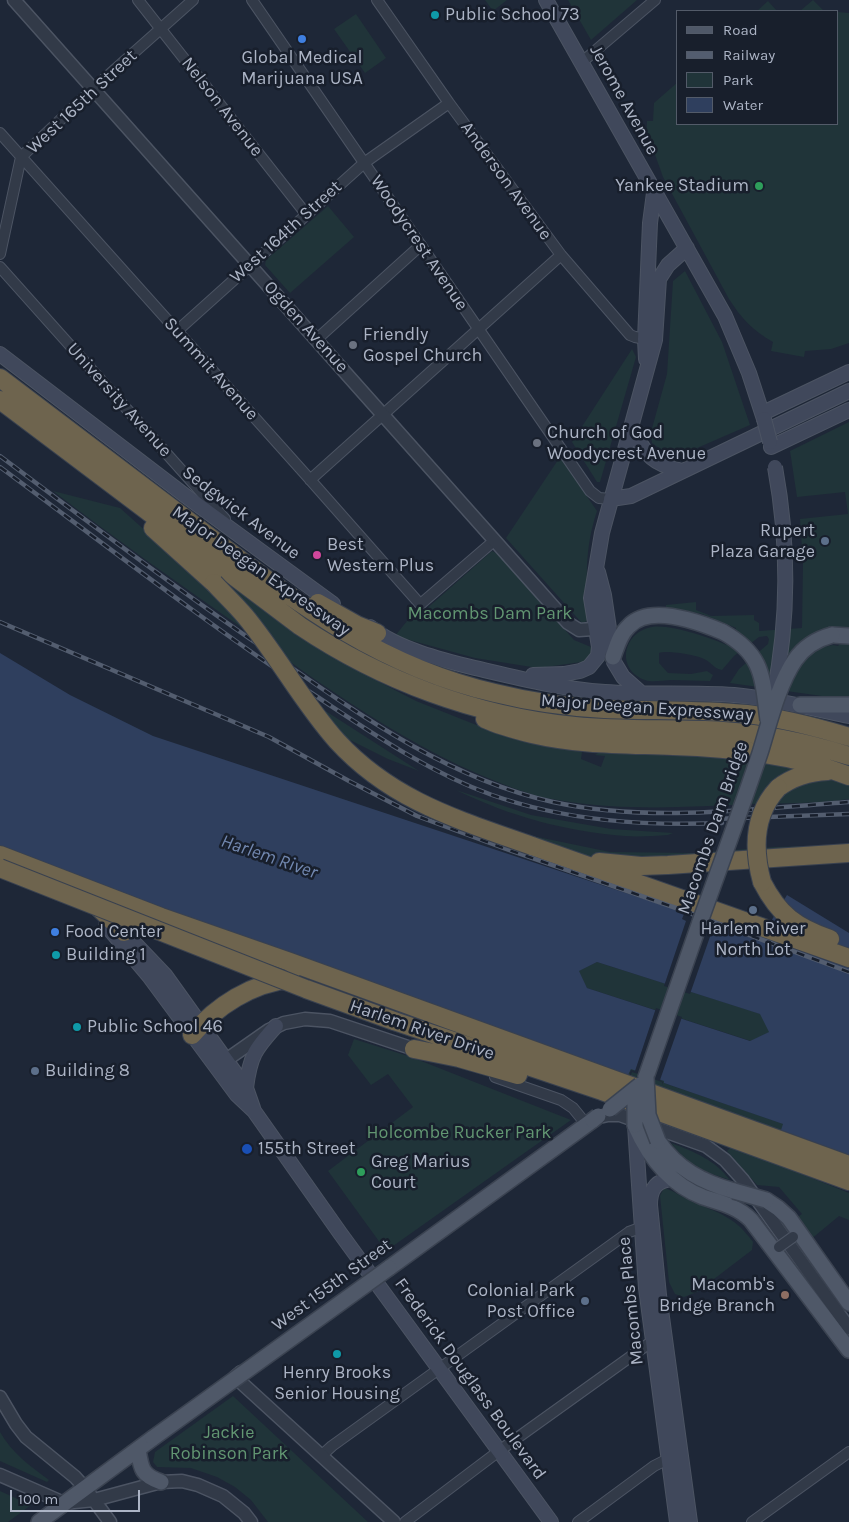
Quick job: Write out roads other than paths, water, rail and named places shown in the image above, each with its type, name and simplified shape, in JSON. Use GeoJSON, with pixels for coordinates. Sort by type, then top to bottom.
{"type":"FeatureCollection","features":[{"type":"Feature","properties":{"kind":"highway","name":"Major Deegan Expressway"},"geometry":{"type":"LineString","coordinates":[[0,378],[294,600],[347,634],[411,665],[464,684],[510,696],[572,706],[748,714],[796,722],[849,737]]}},
{"type":"Feature","properties":{"kind":"highway","name":"Major Deegan Expressway"},"geometry":{"type":"LineString","coordinates":[[0,400],[313,635],[382,673],[452,700],[507,715],[576,726],[706,730],[750,734],[800,742],[849,756]]}},
{"type":"Feature","properties":{"kind":"highway"},"geometry":{"type":"LineString","coordinates":[[109,483],[153,528],[214,583],[250,623],[337,741],[379,779],[406,796],[443,814],[849,958]]}},
{"type":"Feature","properties":{"kind":"highway"},"geometry":{"type":"LineString","coordinates":[[207,535],[274,573],[357,625],[377,633]]}},
{"type":"Feature","properties":{"kind":"highway"},"geometry":{"type":"LineString","coordinates":[[452,700],[493,723],[552,738],[605,744],[722,748],[760,753],[823,766],[844,774]]}},
{"type":"Feature","properties":{"kind":"highway"},"geometry":{"type":"LineString","coordinates":[[844,774],[808,773],[792,779],[778,788],[762,812],[757,832],[756,851],[762,882],[774,904],[788,918],[812,933],[849,946]]}},
{"type":"Feature","properties":{"kind":"highway"},"geometry":{"type":"LineString","coordinates":[[559,855],[641,866],[849,853]]}},
{"type":"Feature","properties":{"kind":"highway","name":"Harlem River Drive"},"geometry":{"type":"LineString","coordinates":[[0,855],[72,884],[385,996],[749,1135],[849,1181]]}},
{"type":"Feature","properties":{"kind":"highway","name":"Harlem River Drive"},"geometry":{"type":"LineString","coordinates":[[0,868],[306,989],[394,1021],[602,1091],[849,1165]]}},
{"type":"Feature","properties":{"kind":"highway"},"geometry":{"type":"LineString","coordinates":[[72,884],[120,934]]}},
{"type":"Feature","properties":{"kind":"highway"},"geometry":{"type":"LineString","coordinates":[[197,1030],[216,1011],[242,995],[260,986],[280,981],[299,979],[335,988],[385,996]]}},
{"type":"Feature","properties":{"kind":"highway"},"geometry":{"type":"LineString","coordinates":[[414,1049],[459,1058],[543,1083],[602,1091]]}},
{"type":"Feature","properties":{"kind":"main road","name":"Jerome Avenue"},"geometry":{"type":"LineString","coordinates":[[546,0],[654,193]]}},
{"type":"Feature","properties":{"kind":"main road","name":"Macombs Dam Bridge"},"geometry":{"type":"LineString","coordinates":[[646,1078],[760,753],[780,661],[784,634],[786,587],[783,519],[775,467],[763,416],[747,367],[731,330],[687,248],[654,193]]}},
{"type":"Feature","properties":{"kind":"main road"},"geometry":{"type":"LineString","coordinates":[[650,339],[650,223],[654,193]]}},
{"type":"Feature","properties":{"kind":"main road"},"geometry":{"type":"LineString","coordinates":[[640,692],[622,677],[616,668],[591,598],[602,533],[646,372],[659,279],[668,265],[687,248]]}},
{"type":"Feature","properties":{"kind":"main road","name":"Sedgwick Avenue"},"geometry":{"type":"LineString","coordinates":[[0,354],[307,586],[377,633],[436,657],[507,675]]}},
{"type":"Feature","properties":{"kind":"main road"},"geometry":{"type":"LineString","coordinates":[[763,416],[849,372]]}},
{"type":"Feature","properties":{"kind":"main road"},"geometry":{"type":"LineString","coordinates":[[611,499],[631,496],[849,391]]}},
{"type":"Feature","properties":{"kind":"main road"},"geometry":{"type":"LineString","coordinates":[[770,445],[849,410]]}},
{"type":"Feature","properties":{"kind":"main road"},"geometry":{"type":"LineString","coordinates":[[631,428],[651,458],[666,467],[682,471]]}},
{"type":"Feature","properties":{"kind":"main road"},"geometry":{"type":"LineString","coordinates":[[613,657],[619,640],[628,627],[642,618],[659,615],[678,618],[723,632],[746,648],[757,663],[762,675],[768,721]]}},
{"type":"Feature","properties":{"kind":"main road"},"geometry":{"type":"LineString","coordinates":[[507,675],[554,675],[587,669],[594,662],[598,653],[603,629]]}},
{"type":"Feature","properties":{"kind":"main road"},"geometry":{"type":"LineString","coordinates":[[768,721],[788,673],[799,656],[814,642],[832,635],[849,636]]}},
{"type":"Feature","properties":{"kind":"main road","name":"Major Deegan Expressway"},"geometry":{"type":"LineString","coordinates":[[507,675],[534,682],[606,692],[734,696],[800,705]]}},
{"type":"Feature","properties":{"kind":"main road"},"geometry":{"type":"LineString","coordinates":[[800,705],[849,713]]}},
{"type":"Feature","properties":{"kind":"main road"},"geometry":{"type":"LineString","coordinates":[[0,874],[84,909],[120,934]]}},
{"type":"Feature","properties":{"kind":"main road","name":"Frederick Douglass Boulevard"},"geometry":{"type":"LineString","coordinates":[[120,934],[148,965],[221,1063],[246,1088],[254,1111]]}},
{"type":"Feature","properties":{"kind":"main road"},"geometry":{"type":"LineString","coordinates":[[246,1088],[252,1058],[261,1043],[276,1026]]}},
{"type":"Feature","properties":{"kind":"main road","name":"Frederick Douglass Boulevard"},"geometry":{"type":"LineString","coordinates":[[221,1063],[237,1095],[254,1111],[551,1522]]}},
{"type":"Feature","properties":{"kind":"main road"},"geometry":{"type":"LineString","coordinates":[[646,1078],[648,1115],[658,1140]]}},
{"type":"Feature","properties":{"kind":"main road","name":"Macombs Place"},"geometry":{"type":"LineString","coordinates":[[646,1078],[631,1101],[646,1225],[664,1332],[678,1522]]}},
{"type":"Feature","properties":{"kind":"main road"},"geometry":{"type":"LineString","coordinates":[[631,1101],[658,1140],[676,1162],[690,1174],[708,1183],[766,1200],[783,1212],[796,1235],[849,1303]]}},
{"type":"Feature","properties":{"kind":"main road","name":"West 155th Street"},"geometry":{"type":"LineString","coordinates":[[39,1522],[138,1448],[610,1109],[631,1101]]}},
{"type":"Feature","properties":{"kind":"main road"},"geometry":{"type":"LineString","coordinates":[[610,1109],[622,1114],[636,1130],[654,1160],[673,1180],[695,1194],[731,1206],[742,1212],[756,1225],[776,1249],[849,1350]]}},
{"type":"Feature","properties":{"kind":"main road","name":"Macombs Place"},"geometry":{"type":"LineString","coordinates":[[673,1180],[662,1180],[652,1189],[646,1225],[646,1288],[653,1341],[674,1456],[690,1522]]}},
{"type":"Feature","properties":{"kind":"main road"},"geometry":{"type":"LineString","coordinates":[[138,1448],[141,1469],[151,1479],[161,1482]]}},
{"type":"Feature","properties":{"kind":"street","name":"Ogden Avenue"},"geometry":{"type":"LineString","coordinates":[[14,0],[571,626],[579,630],[603,629]]}},
{"type":"Feature","properties":{"kind":"street","name":"Nelson Avenue"},"geometry":{"type":"LineString","coordinates":[[138,0],[306,214]]}},
{"type":"Feature","properties":{"kind":"street","name":"West 165th Street"},"geometry":{"type":"LineString","coordinates":[[0,254],[21,157],[93,89],[193,0]]}},
{"type":"Feature","properties":{"kind":"street","name":"Woodycrest Avenue"},"geometry":{"type":"LineString","coordinates":[[252,0],[590,491],[598,498],[611,499]]}},
{"type":"Feature","properties":{"kind":"street","name":"Anderson Avenue"},"geometry":{"type":"LineString","coordinates":[[377,0],[448,103],[560,255],[626,331],[633,336],[650,339]]}},
{"type":"Feature","properties":{"kind":"street"},"geometry":{"type":"LineString","coordinates":[[582,62],[655,0]]}},
{"type":"Feature","properties":{"kind":"street","name":"West 164th Street"},"geometry":{"type":"LineString","coordinates":[[177,331],[364,163],[448,103]]}},
{"type":"Feature","properties":{"kind":"street","name":"Summit Avenue"},"geometry":{"type":"LineString","coordinates":[[0,133],[421,604],[495,540]]}},
{"type":"Feature","properties":{"kind":"street"},"geometry":{"type":"LineString","coordinates":[[316,339],[421,246]]}},
{"type":"Feature","properties":{"kind":"street"},"geometry":{"type":"LineString","coordinates":[[310,480],[560,255]]}},
{"type":"Feature","properties":{"kind":"street","name":"University Avenue"},"geometry":{"type":"LineString","coordinates":[[0,267],[237,533]]}},
{"type":"Feature","properties":{"kind":"street","name":"Harlem River Drive"},"geometry":{"type":"LineString","coordinates":[[221,1063],[261,1034],[276,1026],[305,1018],[325,1020],[555,1097],[568,1103],[586,1124]]}},
{"type":"Feature","properties":{"kind":"street"},"geometry":{"type":"LineString","coordinates":[[156,1435],[586,1124],[602,1116],[618,1115],[699,1143],[717,1153],[732,1166],[743,1180],[848,1328]]}},
{"type":"Feature","properties":{"kind":"street"},"geometry":{"type":"LineString","coordinates":[[321,1456],[439,1368],[629,1232],[646,1225]]}},
{"type":"Feature","properties":{"kind":"street"},"geometry":{"type":"LineString","coordinates":[[776,1249],[796,1235]]}},
{"type":"Feature","properties":{"kind":"street"},"geometry":{"type":"LineString","coordinates":[[406,1522],[499,1451],[664,1332]]}},
{"type":"Feature","properties":{"kind":"street"},"geometry":{"type":"LineString","coordinates":[[235,1377],[394,1522]]}},
{"type":"Feature","properties":{"kind":"street"},"geometry":{"type":"LineString","coordinates":[[0,1398],[26,1436],[67,1470],[85,1488],[110,1522]]}},
{"type":"Feature","properties":{"kind":"street"},"geometry":{"type":"LineString","coordinates":[[752,1522],[849,1452]]}},
{"type":"Feature","properties":{"kind":"street"},"geometry":{"type":"LineString","coordinates":[[578,1522],[654,1466],[674,1456]]}},
{"type":"Feature","properties":{"kind":"street"},"geometry":{"type":"LineString","coordinates":[[0,1475],[64,1504],[94,1500],[161,1482],[182,1481],[211,1489],[234,1503],[251,1522]]}},
{"type":"Feature","properties":{"kind":"water","name":"Harlem River"},"geometry":{"type":"Polygon","coordinates":[[[0,653],[70,695],[153,736],[683,912],[759,941],[787,895],[849,933],[849,1155],[781,1130],[783,1124],[664,1083],[664,1081],[631,1069],[628,1075],[616,1071],[194,921],[0,847],[0,653]],[[597,962],[579,971],[587,988],[750,1041],[769,1032],[760,1014],[597,962]]]}},
{"type":"Feature","properties":{"kind":"railway"},"geometry":{"type":"LineString","coordinates":[[0,456],[171,583],[340,701],[407,743],[442,762],[478,778],[515,792],[553,802],[626,812],[738,811],[849,802]]}},
{"type":"Feature","properties":{"kind":"railway"},"geometry":{"type":"LineString","coordinates":[[0,467],[275,669],[379,738],[445,775],[492,795],[548,811],[606,820],[634,822],[664,824],[722,823]]}},
{"type":"Feature","properties":{"kind":"railway"},"geometry":{"type":"LineString","coordinates":[[0,622],[269,737],[417,816],[849,972]]}},
{"type":"Feature","properties":{"kind":"railway"},"geometry":{"type":"LineString","coordinates":[[714,819],[849,814]]}},
{"type":"Feature","properties":{"kind":"place","name":"Public School 73"},"geometry":{"type":"Point","coordinates":[435,15]}},
{"type":"Feature","properties":{"kind":"place","name":"Global Medical Marijuana USA"},"geometry":{"type":"Point","coordinates":[302,39]}},
{"type":"Feature","properties":{"kind":"place","name":"Yankee Stadium"},"geometry":{"type":"Point","coordinates":[759,186]}},
{"type":"Feature","properties":{"kind":"place","name":"Friendly Gospel Church"},"geometry":{"type":"Point","coordinates":[353,345]}},
{"type":"Feature","properties":{"kind":"place","name":"Church of God Woodycrest Avenue"},"geometry":{"type":"Point","coordinates":[537,443]}},
{"type":"Feature","properties":{"kind":"place","name":"Rupert Plaza Garage"},"geometry":{"type":"Point","coordinates":[825,541]}},
{"type":"Feature","properties":{"kind":"place","name":"Best Western Plus"},"geometry":{"type":"Point","coordinates":[317,555]}},
{"type":"Feature","properties":{"kind":"place","name":"Harlem River North Lot"},"geometry":{"type":"Point","coordinates":[753,910]}},
{"type":"Feature","properties":{"kind":"place","name":"Food Center"},"geometry":{"type":"Point","coordinates":[55,932]}},
{"type":"Feature","properties":{"kind":"place","name":"Building 1"},"geometry":{"type":"Point","coordinates":[56,955]}},
{"type":"Feature","properties":{"kind":"place","name":"Public School 46"},"geometry":{"type":"Point","coordinates":[77,1027]}},
{"type":"Feature","properties":{"kind":"place","name":"Building 8"},"geometry":{"type":"Point","coordinates":[35,1071]}},
{"type":"Feature","properties":{"kind":"place","name":"155th Street"},"geometry":{"type":"Point","coordinates":[247,1149]}},
{"type":"Feature","properties":{"kind":"place","name":"Greg Marius Court"},"geometry":{"type":"Point","coordinates":[361,1172]}},
{"type":"Feature","properties":{"kind":"place","name":"Macomb's Bridge Branch"},"geometry":{"type":"Point","coordinates":[785,1295]}},
{"type":"Feature","properties":{"kind":"place","name":"Colonial Park Post Office"},"geometry":{"type":"Point","coordinates":[585,1301]}},
{"type":"Feature","properties":{"kind":"place","name":"Henry Brooks Senior Housing"},"geometry":{"type":"Point","coordinates":[337,1354]}},
{"type":"Feature","properties":{"kind":"park label","name":"Macombs Dam Park"},"geometry":{"type":"Point","coordinates":[490,614]}},
{"type":"Feature","properties":{"kind":"park label","name":"Holcombe Rucker Park"},"geometry":{"type":"Point","coordinates":[459,1133]}},
{"type":"Feature","properties":{"kind":"park label","name":"Jackie Robinson Park"},"geometry":{"type":"Point","coordinates":[229,1444]}}]}
